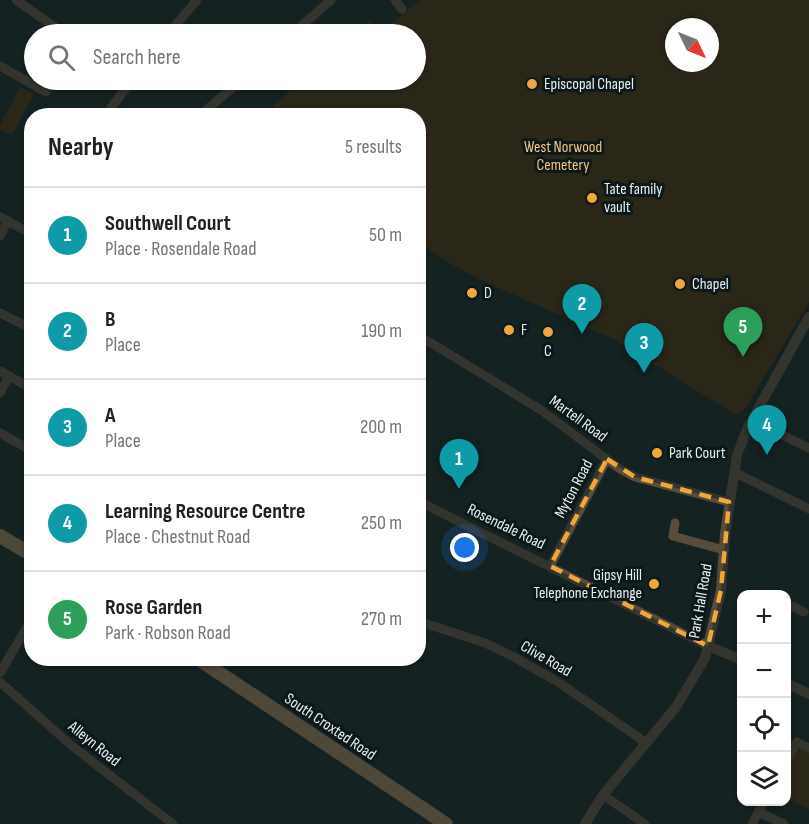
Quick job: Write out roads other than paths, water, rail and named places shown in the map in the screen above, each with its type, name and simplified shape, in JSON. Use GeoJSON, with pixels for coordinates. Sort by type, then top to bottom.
{"type":"FeatureCollection","features":[{"type":"Feature","properties":{"kind":"main road"},"geometry":{"type":"LineString","coordinates":[[0,536],[24,550]]}},
{"type":"Feature","properties":{"kind":"main road","name":"South Croxted Road"},"geometry":{"type":"LineString","coordinates":[[209,666],[446,824]]}},
{"type":"Feature","properties":{"kind":"street"},"geometry":{"type":"LineString","coordinates":[[16,0],[51,24]]}},
{"type":"Feature","properties":{"kind":"street"},"geometry":{"type":"LineString","coordinates":[[176,24],[194,3],[182,0]]}},
{"type":"Feature","properties":{"kind":"street"},"geometry":{"type":"LineString","coordinates":[[303,24],[331,0]]}},
{"type":"Feature","properties":{"kind":"street"},"geometry":{"type":"LineString","coordinates":[[395,0],[402,9]]}},
{"type":"Feature","properties":{"kind":"street"},"geometry":{"type":"LineString","coordinates":[[0,66],[24,80]]}},
{"type":"Feature","properties":{"kind":"street"},"geometry":{"type":"LineString","coordinates":[[42,90],[46,92]]}},
{"type":"Feature","properties":{"kind":"street"},"geometry":{"type":"LineString","coordinates":[[111,108],[123,90]]}},
{"type":"Feature","properties":{"kind":"street"},"geometry":{"type":"LineString","coordinates":[[209,108],[230,90]]}},
{"type":"Feature","properties":{"kind":"street"},"geometry":{"type":"LineString","coordinates":[[0,236],[4,219],[24,230]]}},
{"type":"Feature","properties":{"kind":"street"},"geometry":{"type":"LineString","coordinates":[[0,313],[24,325]]}},
{"type":"Feature","properties":{"kind":"street","name":"Park Hall Road"},"geometry":{"type":"LineString","coordinates":[[585,824],[603,795],[676,707],[705,658],[721,590],[736,455],[752,420],[809,317]]}},
{"type":"Feature","properties":{"kind":"street","name":"Martell Road"},"geometry":{"type":"LineString","coordinates":[[426,339],[541,410],[620,469],[635,477],[729,502]]}},
{"type":"Feature","properties":{"kind":"street"},"geometry":{"type":"LineString","coordinates":[[0,371],[24,384]]}},
{"type":"Feature","properties":{"kind":"street"},"geometry":{"type":"LineString","coordinates":[[0,393],[9,376]]}},
{"type":"Feature","properties":{"kind":"street"},"geometry":{"type":"LineString","coordinates":[[752,420],[809,448]]}},
{"type":"Feature","properties":{"kind":"street"},"geometry":{"type":"LineString","coordinates":[[0,433],[24,446]]}},
{"type":"Feature","properties":{"kind":"street","name":"Myton Road"},"geometry":{"type":"LineString","coordinates":[[550,566],[607,459]]}},
{"type":"Feature","properties":{"kind":"street"},"geometry":{"type":"LineString","coordinates":[[734,472],[809,509]]}},
{"type":"Feature","properties":{"kind":"street","name":"Rosendale Road"},"geometry":{"type":"LineString","coordinates":[[426,505],[737,658]]}},
{"type":"Feature","properties":{"kind":"street"},"geometry":{"type":"LineString","coordinates":[[675,523],[673,536],[724,550]]}},
{"type":"Feature","properties":{"kind":"street"},"geometry":{"type":"LineString","coordinates":[[791,607],[804,612]]}},
{"type":"Feature","properties":{"kind":"street","name":"Clive Road"},"geometry":{"type":"LineString","coordinates":[[426,624],[485,643],[545,674],[646,744]]}},
{"type":"Feature","properties":{"kind":"street"},"geometry":{"type":"LineString","coordinates":[[0,673],[24,632]]}},
{"type":"Feature","properties":{"kind":"street","name":"Alleyn Road"},"geometry":{"type":"LineString","coordinates":[[0,682],[72,746],[173,824]]}},
{"type":"Feature","properties":{"kind":"street"},"geometry":{"type":"LineString","coordinates":[[791,685],[809,694]]}},
{"type":"Feature","properties":{"kind":"street"},"geometry":{"type":"LineString","coordinates":[[791,752],[797,742],[809,748]]}},
{"type":"Feature","properties":{"kind":"street"},"geometry":{"type":"LineString","coordinates":[[603,795],[645,824]]}},
{"type":"Feature","properties":{"kind":"street"},"geometry":{"type":"LineString","coordinates":[[752,824],[761,806]]}},
{"type":"Feature","properties":{"kind":"street"},"geometry":{"type":"LineString","coordinates":[[758,812],[784,824]]}},
{"type":"Feature","properties":{"kind":"place","name":"Episcopal Chapel"},"geometry":{"type":"Point","coordinates":[532,84]}},
{"type":"Feature","properties":{"kind":"place","name":"Tate family vault"},"geometry":{"type":"Point","coordinates":[592,198]}},
{"type":"Feature","properties":{"kind":"place","name":"Chapel"},"geometry":{"type":"Point","coordinates":[680,284]}},
{"type":"Feature","properties":{"kind":"place","name":"D"},"geometry":{"type":"Point","coordinates":[472,293]}},
{"type":"Feature","properties":{"kind":"place","name":"F"},"geometry":{"type":"Point","coordinates":[509,330]}},
{"type":"Feature","properties":{"kind":"place","name":"C"},"geometry":{"type":"Point","coordinates":[548,332]}},
{"type":"Feature","properties":{"kind":"place","name":"B"},"geometry":{"type":"Point","coordinates":[582,334]}},
{"type":"Feature","properties":{"kind":"place","name":"Rose Garden"},"geometry":{"type":"Point","coordinates":[743,357]}},
{"type":"Feature","properties":{"kind":"place","name":"A"},"geometry":{"type":"Point","coordinates":[644,373]}},
{"type":"Feature","properties":{"kind":"place","name":"Park Court"},"geometry":{"type":"Point","coordinates":[657,453]}},
{"type":"Feature","properties":{"kind":"place","name":"Learning Resource Centre"},"geometry":{"type":"Point","coordinates":[767,455]}},
{"type":"Feature","properties":{"kind":"place","name":"Southwell Court"},"geometry":{"type":"Point","coordinates":[459,489]}},
{"type":"Feature","properties":{"kind":"place","name":"Gipsy Hill Telephone Exchange"},"geometry":{"type":"Point","coordinates":[654,584]}},
{"type":"Feature","properties":{"kind":"park label","name":"West Norwood Cemetery"},"geometry":{"type":"Point","coordinates":[563,156]}}]}
